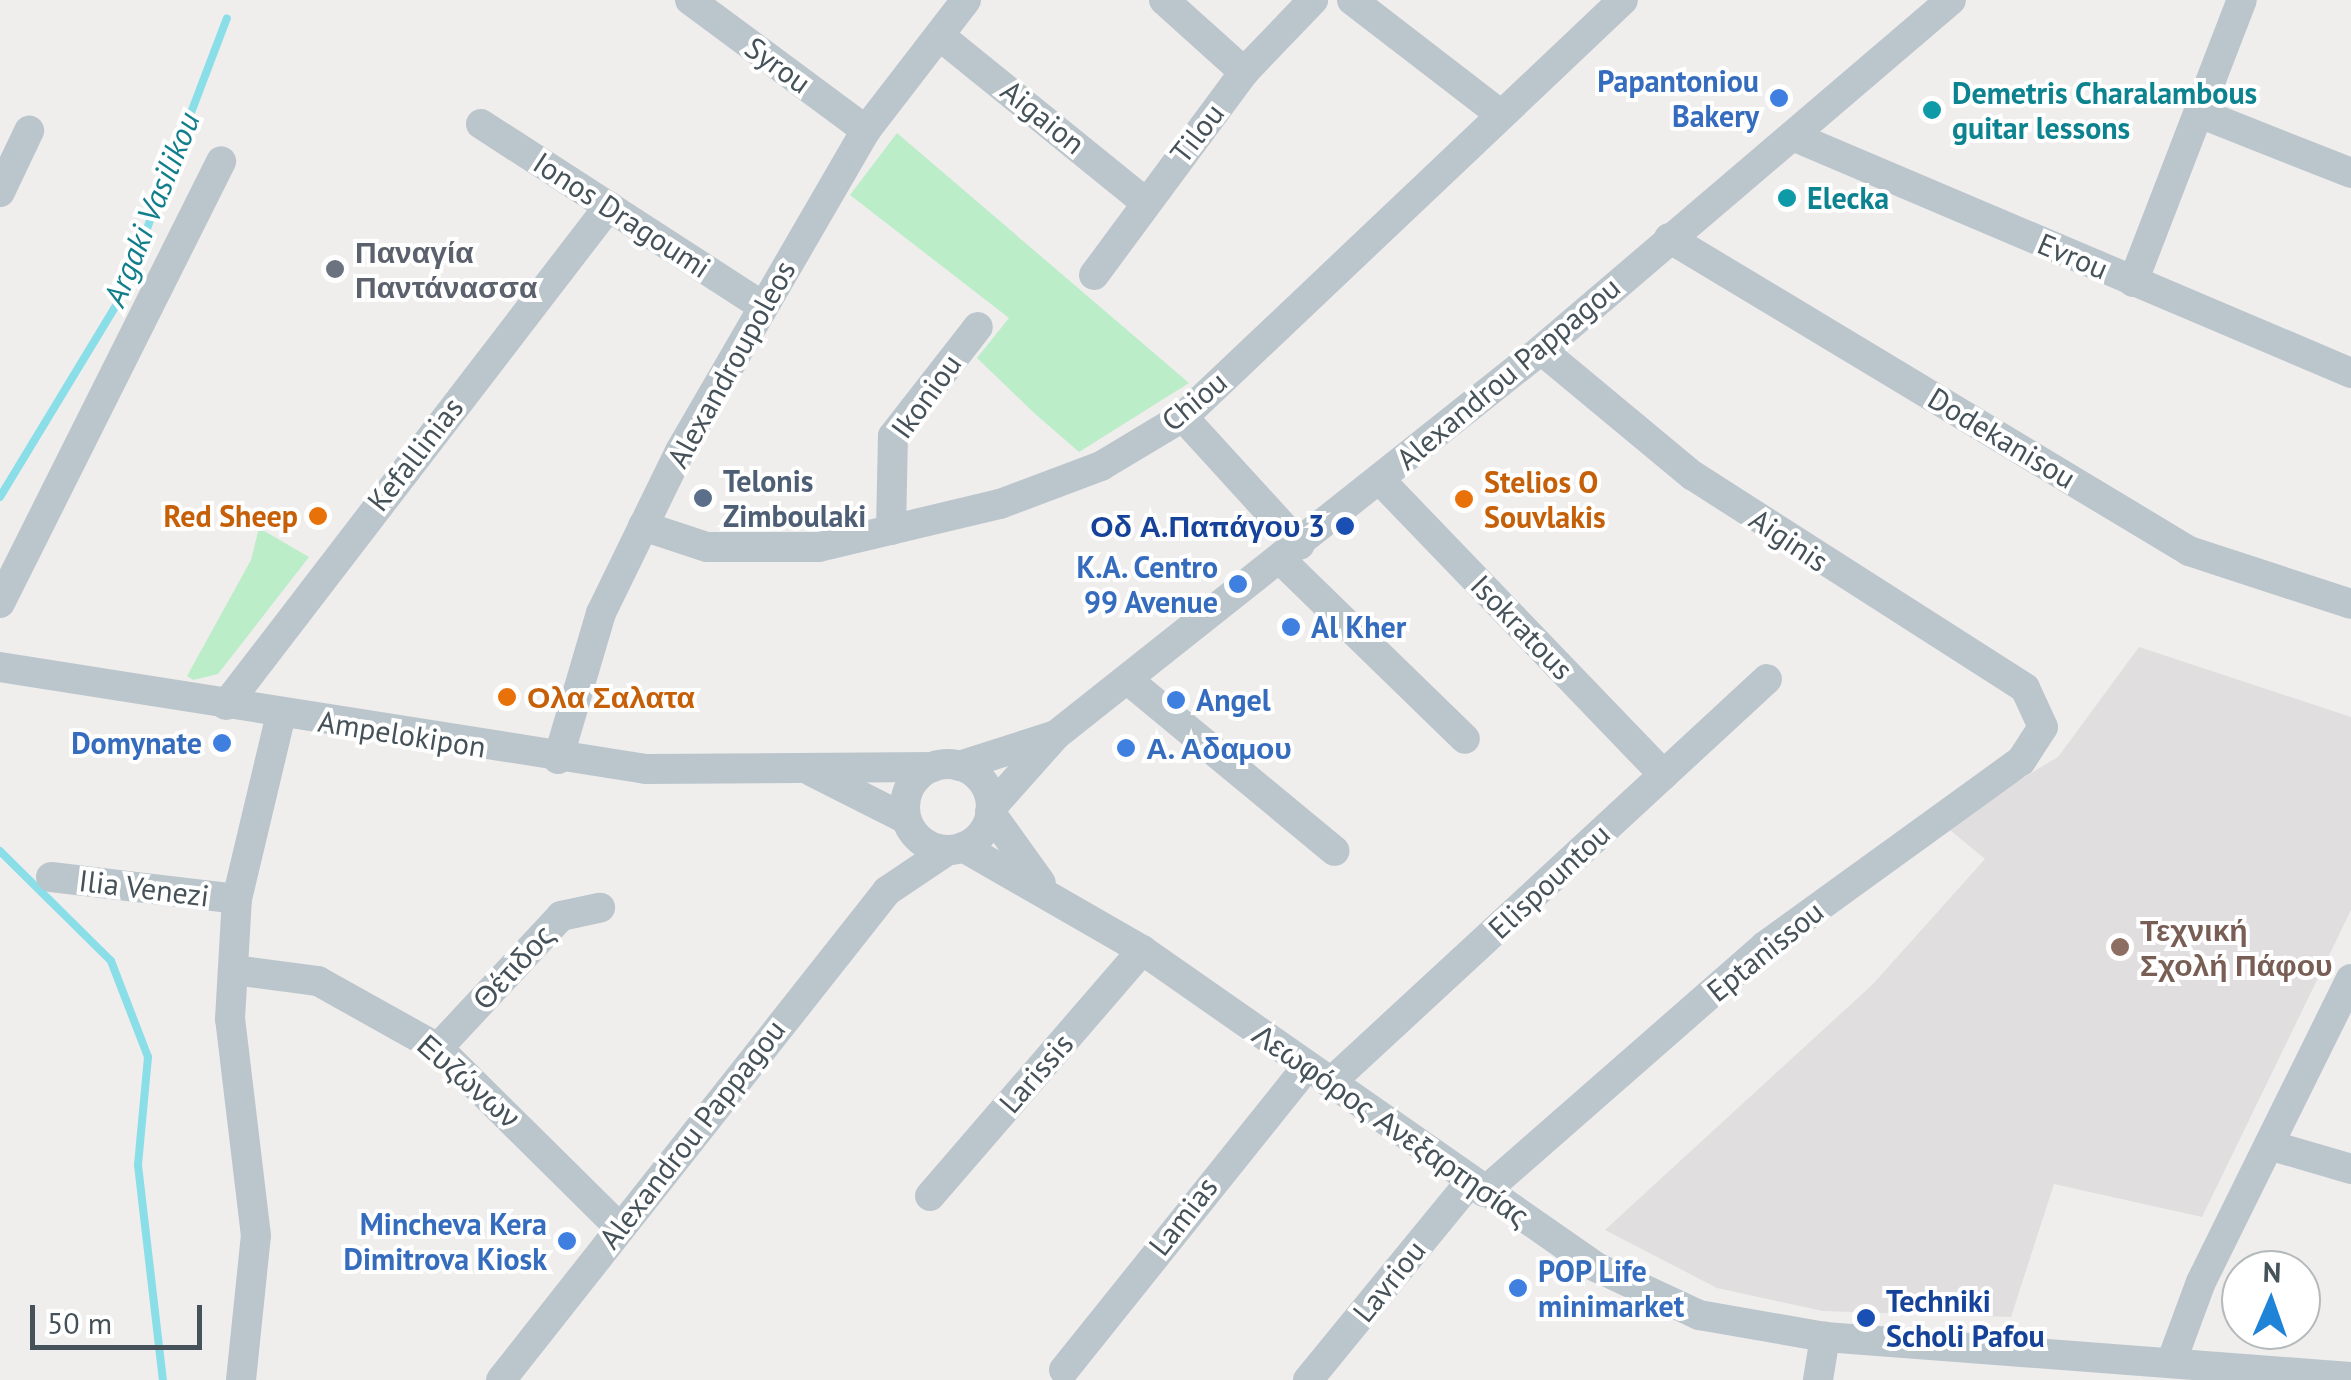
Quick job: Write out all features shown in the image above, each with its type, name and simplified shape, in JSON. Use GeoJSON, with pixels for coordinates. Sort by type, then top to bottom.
{"type":"FeatureCollection","features":[{"type":"Feature","properties":{"kind":"street","name":"Syrou"},"geometry":{"type":"LineString","coordinates":[[690,0],[866,130]]}},
{"type":"Feature","properties":{"kind":"street","name":"Alexandroupoleos"},"geometry":{"type":"LineString","coordinates":[[558,760],[579,673],[643,526],[762,306],[866,130],[966,0]]}},
{"type":"Feature","properties":{"kind":"street"},"geometry":{"type":"LineString","coordinates":[[1164,0],[1244,72]]}},
{"type":"Feature","properties":{"kind":"street","name":"Tilou"},"geometry":{"type":"LineString","coordinates":[[1094,275],[1144,201],[1244,72],[1313,0]]}},
{"type":"Feature","properties":{"kind":"street"},"geometry":{"type":"LineString","coordinates":[[1352,0],[1500,114]]}},
{"type":"Feature","properties":{"kind":"street","name":"Chiou"},"geometry":{"type":"LineString","coordinates":[[643,526],[706,547],[760,551],[891,530],[1091,471],[1183,417],[1624,0]]}},
{"type":"Feature","properties":{"kind":"street","name":"Alexandrou Pappagou"},"geometry":{"type":"LineString","coordinates":[[991,810],[1056,735],[1291,553],[1541,350],[1669,238],[1795,138],[1951,0]]}},
{"type":"Feature","properties":{"kind":"street"},"geometry":{"type":"LineString","coordinates":[[2133,282],[2202,114],[2242,0]]}},
{"type":"Feature","properties":{"kind":"street","name":"Aigaion"},"geometry":{"type":"LineString","coordinates":[[940,36],[1144,201]]}},
{"type":"Feature","properties":{"kind":"street"},"geometry":{"type":"LineString","coordinates":[[2202,114],[2351,173]]}},
{"type":"Feature","properties":{"kind":"street","name":"Ionos Dragoumi"},"geometry":{"type":"LineString","coordinates":[[481,124],[762,306]]}},
{"type":"Feature","properties":{"kind":"street"},"geometry":{"type":"LineString","coordinates":[[0,192],[29,130]]}},
{"type":"Feature","properties":{"kind":"street","name":"Evrou"},"geometry":{"type":"LineString","coordinates":[[1795,138],[2351,373]]}},
{"type":"Feature","properties":{"kind":"street"},"geometry":{"type":"LineString","coordinates":[[0,603],[221,161]]}},
{"type":"Feature","properties":{"kind":"street","name":"Kefallinias"},"geometry":{"type":"LineString","coordinates":[[226,705],[609,206]]}},
{"type":"Feature","properties":{"kind":"street","name":"Dodekanisou"},"geometry":{"type":"LineString","coordinates":[[1669,238],[2190,551],[2351,604]]}},
{"type":"Feature","properties":{"kind":"street","name":"Ikoniou"},"geometry":{"type":"LineString","coordinates":[[891,530],[893,436],[978,327]]}},
{"type":"Feature","properties":{"kind":"street","name":"Aiginis"},"geometry":{"type":"LineString","coordinates":[[1541,350],[1693,476],[2026,688],[2043,717]]}},
{"type":"Feature","properties":{"kind":"street"},"geometry":{"type":"LineString","coordinates":[[1183,417],[1291,553],[1465,739]]}},
{"type":"Feature","properties":{"kind":"street","name":"Isokratous"},"geometry":{"type":"LineString","coordinates":[[1380,480],[1664,774]]}},
{"type":"Feature","properties":{"kind":"street","name":"Ampelokipon"},"geometry":{"type":"LineString","coordinates":[[0,667],[558,760],[808,770],[946,766]]}},
{"type":"Feature","properties":{"kind":"street","name":"Elispountou"},"geometry":{"type":"LineString","coordinates":[[1319,1075],[1767,679]]}},
{"type":"Feature","properties":{"kind":"street"},"geometry":{"type":"LineString","coordinates":[[1128,680],[1335,851]]}},
{"type":"Feature","properties":{"kind":"street"},"geometry":{"type":"LineString","coordinates":[[242,1380],[256,1236],[230,1019],[237,899],[281,716]]}},
{"type":"Feature","properties":{"kind":"street","name":"Eptanissou"},"geometry":{"type":"LineString","coordinates":[[1477,1187],[1765,946],[2021,761],[2043,717]]}},
{"type":"Feature","properties":{"kind":"street","name":"Alexandrou Pappagou"},"geometry":{"type":"LineString","coordinates":[[946,766],[1056,735]]}},
{"type":"Feature","properties":{"kind":"street"},"geometry":{"type":"LineString","coordinates":[[946,766],[985,785],[991,810],[956,848],[908,823],[907,794],[946,766]]}},
{"type":"Feature","properties":{"kind":"street","name":"Ampelokipon"},"geometry":{"type":"LineString","coordinates":[[808,770],[908,823]]}},
{"type":"Feature","properties":{"kind":"street","name":"Λεωφόρος Ανεξαρτησίας"},"geometry":{"type":"LineString","coordinates":[[991,810],[1046,890]]}},
{"type":"Feature","properties":{"kind":"street","name":"Alexandrou Pappagou"},"geometry":{"type":"LineString","coordinates":[[887,892],[908,823]]}},
{"type":"Feature","properties":{"kind":"street","name":"Alexandrou Pappagou"},"geometry":{"type":"LineString","coordinates":[[501,1380],[618,1227],[887,892],[956,848]]}},
{"type":"Feature","properties":{"kind":"street","name":"Λεωφόρος Ανεξαρτησίας"},"geometry":{"type":"LineString","coordinates":[[956,848],[1046,890],[1142,950],[1596,1267],[1700,1315],[1826,1338],[2351,1377]]}},
{"type":"Feature","properties":{"kind":"street","name":"Ilia Venezi"},"geometry":{"type":"LineString","coordinates":[[51,877],[237,899]]}},
{"type":"Feature","properties":{"kind":"street","name":"Θέτιδος"},"geometry":{"type":"LineString","coordinates":[[438,1048],[562,916],[600,908]]}},
{"type":"Feature","properties":{"kind":"street","name":"Larissis"},"geometry":{"type":"LineString","coordinates":[[930,1196],[1142,950]]}},
{"type":"Feature","properties":{"kind":"street","name":"Ευζώνων"},"geometry":{"type":"LineString","coordinates":[[233,970],[318,980],[438,1048],[618,1227]]}},
{"type":"Feature","properties":{"kind":"street"},"geometry":{"type":"LineString","coordinates":[[2170,1363],[2269,1145],[2351,979]]}},
{"type":"Feature","properties":{"kind":"street","name":"Lamias"},"geometry":{"type":"LineString","coordinates":[[1064,1370],[1319,1075]]}},
{"type":"Feature","properties":{"kind":"street"},"geometry":{"type":"LineString","coordinates":[[2269,1145],[2351,1169]]}},
{"type":"Feature","properties":{"kind":"street","name":"Lavriou"},"geometry":{"type":"LineString","coordinates":[[1308,1380],[1477,1187]]}},
{"type":"Feature","properties":{"kind":"street"},"geometry":{"type":"LineString","coordinates":[[1818,1380],[1826,1338]]}},
{"type":"Feature","properties":{"kind":"shaded area","name":"Τεχνική Σχολή Πάφου"},"geometry":{"type":"Polygon","coordinates":[[[2139,647],[2351,717],[2351,910],[2202,1217],[2054,1184],[2011,1317],[1823,1311],[1717,1288],[1605,1230],[1873,984],[1985,859],[1944,825],[2058,757],[2139,647]]]}},
{"type":"Feature","properties":{"kind":"green space"},"geometry":{"type":"Polygon","coordinates":[[[897,133],[1189,383],[1079,452],[977,358],[1009,318],[850,195],[897,133]]]}},
{"type":"Feature","properties":{"kind":"green space"},"geometry":{"type":"Polygon","coordinates":[[[259,528],[309,557],[218,674],[193,680],[187,676],[251,560],[259,528]]]}},
{"type":"Feature","properties":{"kind":"waterway","name":"Argaki Vasilikou"},"geometry":{"type":"LineString","coordinates":[[0,497],[121,297],[227,18]]}},
{"type":"Feature","properties":{"kind":"waterway","name":"Argaki Vasilikou"},"geometry":{"type":"LineString","coordinates":[[0,851],[111,961],[148,1057],[138,1165],[163,1380]]}},
{"type":"Feature","properties":{"kind":"place","name":"Papantoniou Bakery"},"geometry":{"type":"Point","coordinates":[1779,98]}},
{"type":"Feature","properties":{"kind":"place","name":"Demetris Charalambous guitar lessons"},"geometry":{"type":"Point","coordinates":[1932,110]}},
{"type":"Feature","properties":{"kind":"place","name":"Elecka"},"geometry":{"type":"Point","coordinates":[1787,198]}},
{"type":"Feature","properties":{"kind":"place","name":"Παναγία Παντάνασσα"},"geometry":{"type":"Point","coordinates":[335,269]}},
{"type":"Feature","properties":{"kind":"place","name":"Telonis Zimboulaki"},"geometry":{"type":"Point","coordinates":[703,498]}},
{"type":"Feature","properties":{"kind":"place","name":"Stelios O Souvlakis"},"geometry":{"type":"Point","coordinates":[1464,499]}},
{"type":"Feature","properties":{"kind":"place","name":"Red Sheep"},"geometry":{"type":"Point","coordinates":[318,516]}},
{"type":"Feature","properties":{"kind":"place","name":"Οδ Α.Παπάγου 3"},"geometry":{"type":"Point","coordinates":[1345,526]}},
{"type":"Feature","properties":{"kind":"place","name":"K.A. Centro 99 Avenue"},"geometry":{"type":"Point","coordinates":[1238,584]}},
{"type":"Feature","properties":{"kind":"place","name":"Al Kher"},"geometry":{"type":"Point","coordinates":[1291,627]}},
{"type":"Feature","properties":{"kind":"place","name":"Ολα Σαλατα"},"geometry":{"type":"Point","coordinates":[507,697]}},
{"type":"Feature","properties":{"kind":"place","name":"Angel"},"geometry":{"type":"Point","coordinates":[1176,700]}},
{"type":"Feature","properties":{"kind":"place","name":"Domynate"},"geometry":{"type":"Point","coordinates":[222,743]}},
{"type":"Feature","properties":{"kind":"place","name":"Α. Αδαμου"},"geometry":{"type":"Point","coordinates":[1126,748]}},
{"type":"Feature","properties":{"kind":"place","name":"Τεχνική Σχολή Πάφου"},"geometry":{"type":"Point","coordinates":[2120,947]}},
{"type":"Feature","properties":{"kind":"place","name":"Mincheva Kera Dimitrova Kiosk"},"geometry":{"type":"Point","coordinates":[567,1241]}},
{"type":"Feature","properties":{"kind":"place","name":"POP Life minimarket"},"geometry":{"type":"Point","coordinates":[1518,1288]}},
{"type":"Feature","properties":{"kind":"place","name":"Techniki Scholi Pafou"},"geometry":{"type":"Point","coordinates":[1866,1318]}}]}
